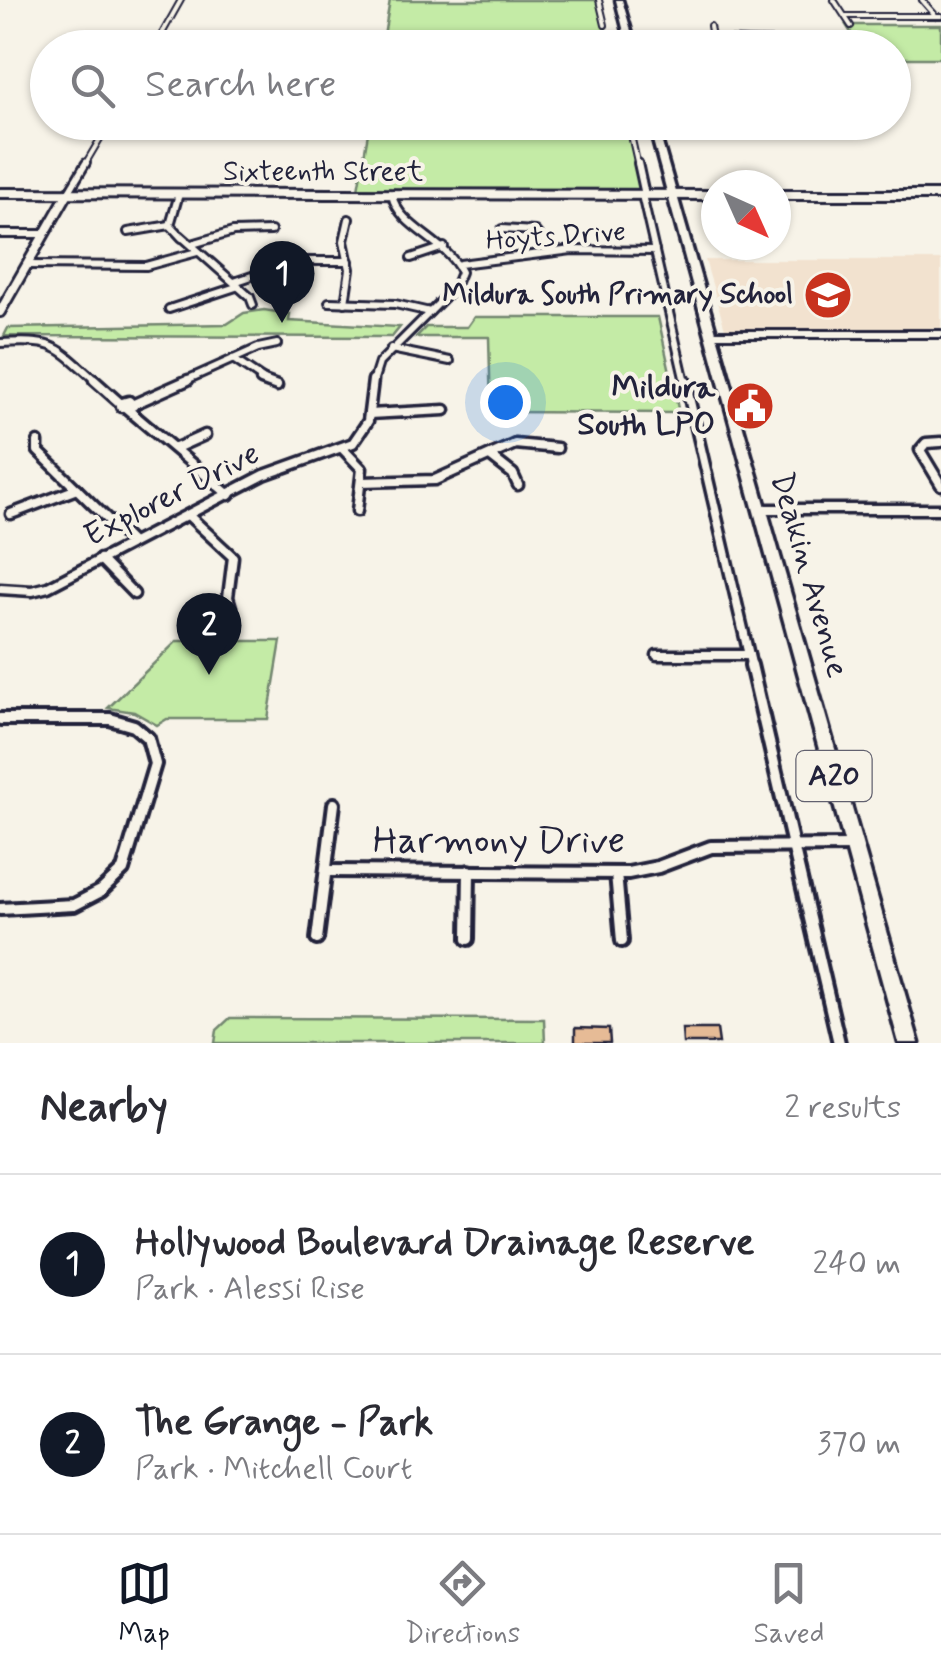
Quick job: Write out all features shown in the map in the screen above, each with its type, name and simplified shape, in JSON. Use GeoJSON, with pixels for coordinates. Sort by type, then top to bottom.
{"type":"FeatureCollection","features":[{"type":"Feature","properties":{"kind":"highway"},"geometry":{"type":"LineString","coordinates":[[619,0],[627,30]]}},
{"type":"Feature","properties":{"kind":"highway","name":"Deakin Avenue"},"geometry":{"type":"LineString","coordinates":[[657,140],[909,1043]]}},
{"type":"Feature","properties":{"kind":"street"},"geometry":{"type":"LineString","coordinates":[[164,30],[181,0]]}},
{"type":"Feature","properties":{"kind":"street"},"geometry":{"type":"LineString","coordinates":[[599,0],[605,24]]}},
{"type":"Feature","properties":{"kind":"street"},"geometry":{"type":"LineString","coordinates":[[834,0],[851,26]]}},
{"type":"Feature","properties":{"kind":"street"},"geometry":{"type":"LineString","coordinates":[[922,0],[939,16]]}},
{"type":"Feature","properties":{"kind":"street"},"geometry":{"type":"LineString","coordinates":[[602,12],[622,12]]}},
{"type":"Feature","properties":{"kind":"street"},"geometry":{"type":"LineString","coordinates":[[844,16],[939,16]]}},
{"type":"Feature","properties":{"kind":"street"},"geometry":{"type":"LineString","coordinates":[[0,312],[99,140]]}},
{"type":"Feature","properties":{"kind":"street"},"geometry":{"type":"LineString","coordinates":[[632,140],[838,1043]]}},
{"type":"Feature","properties":{"kind":"street","name":"Sixteenth Street"},"geometry":{"type":"LineString","coordinates":[[0,193],[716,194],[672,194]]}},
{"type":"Feature","properties":{"kind":"street"},"geometry":{"type":"LineString","coordinates":[[170,225],[181,194]]}},
{"type":"Feature","properties":{"kind":"street"},"geometry":{"type":"LineString","coordinates":[[358,512],[360,465],[342,448],[360,436],[369,414],[375,370],[458,282],[460,264],[394,208],[394,194]]}},
{"type":"Feature","properties":{"kind":"street"},"geometry":{"type":"LineString","coordinates":[[791,195],[941,195]]}},
{"type":"Feature","properties":{"kind":"street"},"geometry":{"type":"LineString","coordinates":[[345,303],[349,262],[344,242],[349,219]]}},
{"type":"Feature","properties":{"kind":"street"},"geometry":{"type":"LineString","coordinates":[[128,232],[170,225]]}},
{"type":"Feature","properties":{"kind":"street"},"geometry":{"type":"LineString","coordinates":[[170,225],[195,253],[208,259],[250,297],[253,305]]}},
{"type":"Feature","properties":{"kind":"street"},"geometry":{"type":"LineString","coordinates":[[502,229],[535,231],[552,252]]}},
{"type":"Feature","properties":{"kind":"street"},"geometry":{"type":"LineString","coordinates":[[190,244],[233,232],[271,231]]}},
{"type":"Feature","properties":{"kind":"street"},"geometry":{"type":"LineString","coordinates":[[0,234],[44,234]]}},
{"type":"Feature","properties":{"kind":"street"},"geometry":{"type":"LineString","coordinates":[[411,258],[444,247]]}},
{"type":"Feature","properties":{"kind":"street","name":"Hoyts Drive"},"geometry":{"type":"LineString","coordinates":[[460,264],[552,252],[655,251]]}},
{"type":"Feature","properties":{"kind":"street"},"geometry":{"type":"LineString","coordinates":[[26,266],[138,267],[195,253]]}},
{"type":"Feature","properties":{"kind":"street"},"geometry":{"type":"LineString","coordinates":[[169,309],[297,261]]}},
{"type":"Feature","properties":{"kind":"street"},"geometry":{"type":"LineString","coordinates":[[306,261],[349,262]]}},
{"type":"Feature","properties":{"kind":"street"},"geometry":{"type":"LineString","coordinates":[[329,302],[396,304],[430,312]]}},
{"type":"Feature","properties":{"kind":"street"},"geometry":{"type":"LineString","coordinates":[[710,334],[941,334]]}},
{"type":"Feature","properties":{"kind":"street"},"geometry":{"type":"LineString","coordinates":[[0,341],[56,345],[229,495]]}},
{"type":"Feature","properties":{"kind":"street"},"geometry":{"type":"LineString","coordinates":[[130,406],[233,359],[276,344]]}},
{"type":"Feature","properties":{"kind":"street"},"geometry":{"type":"LineString","coordinates":[[391,349],[450,361]]}},
{"type":"Feature","properties":{"kind":"street"},"geometry":{"type":"LineString","coordinates":[[233,359],[259,379],[277,386]]}},
{"type":"Feature","properties":{"kind":"street"},"geometry":{"type":"LineString","coordinates":[[369,414],[445,410]]}},
{"type":"Feature","properties":{"kind":"street"},"geometry":{"type":"LineString","coordinates":[[176,448],[205,435]]}},
{"type":"Feature","properties":{"kind":"street"},"geometry":{"type":"LineString","coordinates":[[38,442],[38,451],[132,543]]}},
{"type":"Feature","properties":{"kind":"street"},"geometry":{"type":"LineString","coordinates":[[941,442],[926,443],[920,450],[941,485]]}},
{"type":"Feature","properties":{"kind":"street"},"geometry":{"type":"LineString","coordinates":[[362,482],[435,480],[522,443],[557,448]]}},
{"type":"Feature","properties":{"kind":"street","name":"Explorer Drive"},"geometry":{"type":"LineString","coordinates":[[4,589],[40,590],[295,462],[342,448]]}},
{"type":"Feature","properties":{"kind":"street"},"geometry":{"type":"LineString","coordinates":[[490,456],[513,474],[518,484]]}},
{"type":"Feature","properties":{"kind":"street"},"geometry":{"type":"LineString","coordinates":[[11,514],[77,489]]}},
{"type":"Feature","properties":{"kind":"street"},"geometry":{"type":"LineString","coordinates":[[759,509],[941,510]]}},
{"type":"Feature","properties":{"kind":"street"},"geometry":{"type":"LineString","coordinates":[[188,515],[233,557],[228,597],[233,614]]}},
{"type":"Feature","properties":{"kind":"street"},"geometry":{"type":"LineString","coordinates":[[100,559],[134,594]]}},
{"type":"Feature","properties":{"kind":"street"},"geometry":{"type":"LineString","coordinates":[[657,654],[748,655]]}},
{"type":"Feature","properties":{"kind":"street"},"geometry":{"type":"LineString","coordinates":[[0,718],[123,721],[148,738],[154,764],[130,858],[113,882],[74,905],[0,909]]}},
{"type":"Feature","properties":{"kind":"street","name":"Harmony Drive"},"geometry":{"type":"LineString","coordinates":[[334,804],[327,871],[642,871],[712,846],[853,846]]}},
{"type":"Feature","properties":{"kind":"street"},"geometry":{"type":"LineString","coordinates":[[317,939],[327,871]]}},
{"type":"Feature","properties":{"kind":"street"},"geometry":{"type":"LineString","coordinates":[[468,938],[469,871]]}},
{"type":"Feature","properties":{"kind":"street"},"geometry":{"type":"LineString","coordinates":[[616,872],[622,941]]}},
{"type":"Feature","properties":{"kind":"shaded area","name":"Mildura South Primary School"},"geometry":{"type":"Polygon","coordinates":[[[705,260],[941,260],[941,330],[725,329],[705,260]]]}},
{"type":"Feature","properties":{"kind":"green space"},"geometry":{"type":"Polygon","coordinates":[[[390,0],[599,0],[606,30],[385,30],[390,0]]]}},
{"type":"Feature","properties":{"kind":"green space"},"geometry":{"type":"Polygon","coordinates":[[[846,25],[941,25],[941,58],[911,58],[911,30],[849,30],[846,25]]]}},
{"type":"Feature","properties":{"kind":"green space"},"geometry":{"type":"Polygon","coordinates":[[[367,140],[632,140],[645,195],[357,195],[367,140]]]}},
{"type":"Feature","properties":{"kind":"green space"},"geometry":{"type":"Polygon","coordinates":[[[264,310],[290,314],[289,321],[400,327],[392,337],[4,336],[8,328],[227,324],[244,313],[264,310]]]}},
{"type":"Feature","properties":{"kind":"green space"},"geometry":{"type":"Polygon","coordinates":[[[474,317],[658,317],[679,413],[491,412],[489,337],[416,337],[426,327],[467,327],[474,317]]]}},
{"type":"Feature","properties":{"kind":"green space"},"geometry":{"type":"Polygon","coordinates":[[[177,641],[281,641],[268,719],[167,719],[157,725],[134,712],[108,708],[177,641]]]}},
{"type":"Feature","properties":{"kind":"green space"},"geometry":{"type":"Polygon","coordinates":[[[230,1018],[544,1019],[545,1043],[215,1043],[217,1030],[230,1018]]]}},
{"type":"Feature","properties":{"kind":"building"},"geometry":{"type":"Polygon","coordinates":[[[575,1028],[609,1029],[610,1043],[575,1043],[575,1028]]]}},
{"type":"Feature","properties":{"kind":"building"},"geometry":{"type":"Polygon","coordinates":[[[682,1029],[717,1029],[719,1043],[683,1043],[682,1029]]]}},
{"type":"Feature","properties":{"kind":"place","name":"Mildura South Primary School"},"geometry":{"type":"Point","coordinates":[828,295]}},
{"type":"Feature","properties":{"kind":"place","name":"Hollywood Boulevard Drainage Reserve"},"geometry":{"type":"Point","coordinates":[282,323]}},
{"type":"Feature","properties":{"kind":"place","name":"Mildura South LPO"},"geometry":{"type":"Point","coordinates":[750,406]}},
{"type":"Feature","properties":{"kind":"place","name":"The Grange - Park"},"geometry":{"type":"Point","coordinates":[209,675]}}]}
